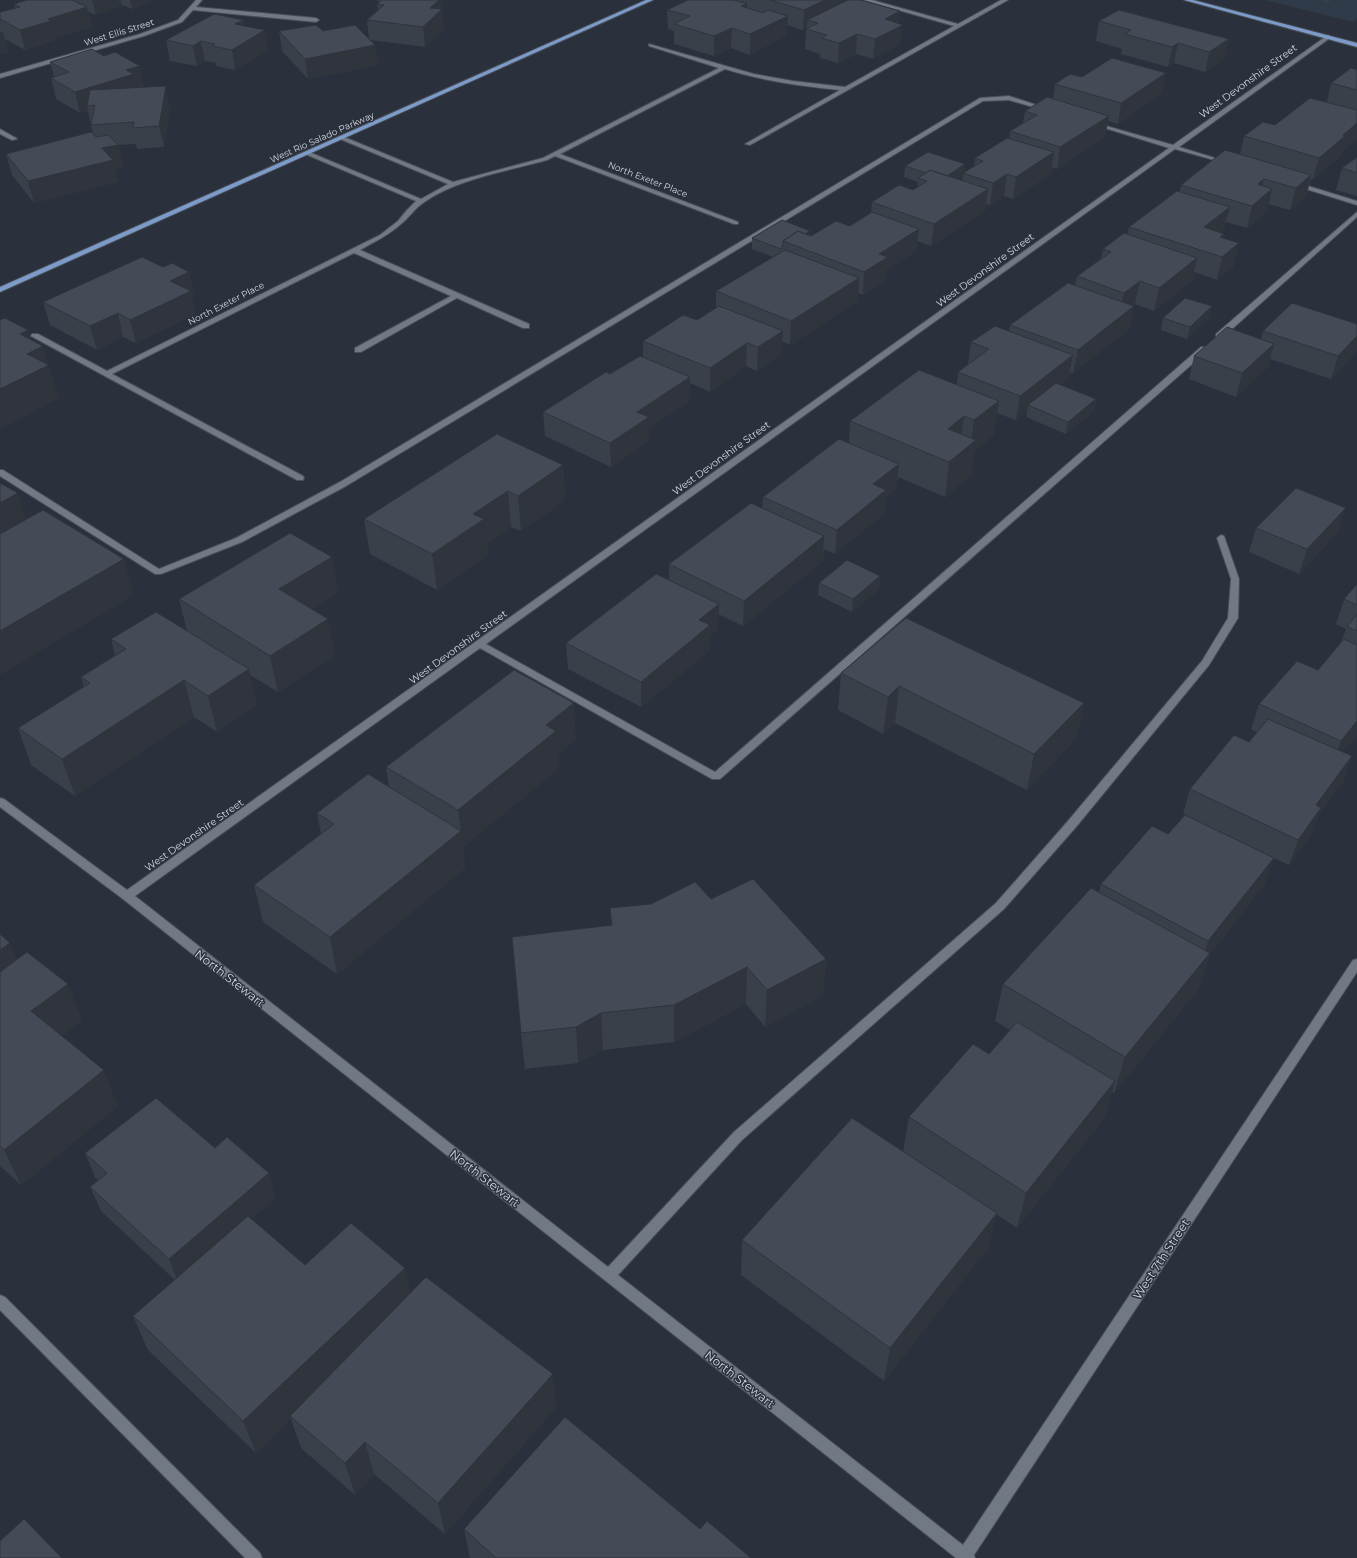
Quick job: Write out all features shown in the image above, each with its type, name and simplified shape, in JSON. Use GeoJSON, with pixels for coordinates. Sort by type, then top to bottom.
{"type":"FeatureCollection","features":[{"type":"Feature","properties":{"kind":"main road","name":"West Rio Salado Parkway"},"geometry":{"type":"LineString","coordinates":[[0,290],[650,0]]}},
{"type":"Feature","properties":{"kind":"main road"},"geometry":{"type":"LineString","coordinates":[[1187,0],[1357,45]]}},
{"type":"Feature","properties":{"kind":"street","name":"West Ellis Street"},"geometry":{"type":"LineString","coordinates":[[0,76],[142,35],[180,21],[199,0]]}},
{"type":"Feature","properties":{"kind":"street"},"geometry":{"type":"LineString","coordinates":[[866,0],[958,26]]}},
{"type":"Feature","properties":{"kind":"street"},"geometry":{"type":"LineString","coordinates":[[748,144],[1005,0]]}},
{"type":"Feature","properties":{"kind":"street"},"geometry":{"type":"LineString","coordinates":[[192,8],[316,20]]}},
{"type":"Feature","properties":{"kind":"street","name":"West Devonshire Street"},"geometry":{"type":"LineString","coordinates":[[126,896],[1328,37]]}},
{"type":"Feature","properties":{"kind":"street"},"geometry":{"type":"LineString","coordinates":[[651,45],[723,68],[778,81],[848,89]]}},
{"type":"Feature","properties":{"kind":"street","name":"North Exeter Place"},"geometry":{"type":"LineString","coordinates":[[106,374],[382,236],[400,222],[409,211],[421,201],[452,184],[545,159],[723,68]]}},
{"type":"Feature","properties":{"kind":"street"},"geometry":{"type":"LineString","coordinates":[[0,472],[158,572],[239,540],[343,484],[982,99],[1009,98],[1053,111]]}},
{"type":"Feature","properties":{"kind":"street"},"geometry":{"type":"LineString","coordinates":[[1083,120],[1235,166]]}},
{"type":"Feature","properties":{"kind":"street"},"geometry":{"type":"LineString","coordinates":[[0,131],[14,139]]}},
{"type":"Feature","properties":{"kind":"street"},"geometry":{"type":"LineString","coordinates":[[342,138],[452,184]]}},
{"type":"Feature","properties":{"kind":"street"},"geometry":{"type":"LineString","coordinates":[[307,153],[421,201]]}},
{"type":"Feature","properties":{"kind":"street","name":"North Exeter Place"},"geometry":{"type":"LineString","coordinates":[[554,154],[736,223]]}},
{"type":"Feature","properties":{"kind":"street"},"geometry":{"type":"LineString","coordinates":[[1288,182],[1357,203]]}},
{"type":"Feature","properties":{"kind":"street"},"geometry":{"type":"LineString","coordinates":[[480,644],[716,777],[1357,214]]}},
{"type":"Feature","properties":{"kind":"street"},"geometry":{"type":"LineString","coordinates":[[354,250],[526,326]]}},
{"type":"Feature","properties":{"kind":"street"},"geometry":{"type":"LineString","coordinates":[[358,350],[456,296]]}},
{"type":"Feature","properties":{"kind":"street"},"geometry":{"type":"LineString","coordinates":[[35,336],[300,478]]}},
{"type":"Feature","properties":{"kind":"street"},"geometry":{"type":"LineString","coordinates":[[609,1275],[738,1136],[1000,906],[1077,818],[1206,663],[1233,618],[1235,579],[1221,538]]}},
{"type":"Feature","properties":{"kind":"street","name":"North Stewart"},"geometry":{"type":"LineString","coordinates":[[0,802],[126,896],[966,1557]]}},
{"type":"Feature","properties":{"kind":"street","name":"West 7th Street"},"geometry":{"type":"LineString","coordinates":[[966,1557],[1357,963]]}},
{"type":"Feature","properties":{"kind":"street"},"geometry":{"type":"LineString","coordinates":[[0,1301],[255,1558]]}},
{"type":"Feature","properties":{"kind":"shaded area"},"geometry":{"type":"Polygon","coordinates":[[[1265,0],[1357,0],[1357,19],[1353,22],[1265,0]]]}},
{"type":"Feature","properties":{"kind":"building"},"geometry":{"type":"Polygon","coordinates":[[[27,0],[72,0],[87,7],[48,19],[51,21],[20,30],[0,19],[0,12],[20,7],[14,4],[27,0]]]}},
{"type":"Feature","properties":{"kind":"building"},"geometry":{"type":"Polygon","coordinates":[[[382,0],[439,0],[430,8],[442,9],[423,27],[367,20],[384,5],[377,4],[382,0]]]}},
{"type":"Feature","properties":{"kind":"building"},"geometry":{"type":"Polygon","coordinates":[[[688,0],[734,0],[747,4],[741,6],[763,13],[768,10],[788,16],[750,34],[732,28],[714,36],[674,24],[690,16],[667,10],[688,0]]]}},
{"type":"Feature","properties":{"kind":"building"},"geometry":{"type":"Polygon","coordinates":[[[770,0],[825,0],[804,10],[770,0]]]}},
{"type":"Feature","properties":{"kind":"building"},"geometry":{"type":"Polygon","coordinates":[[[848,0],[861,0],[900,11],[885,19],[903,25],[875,39],[857,34],[839,43],[821,38],[827,35],[806,29],[818,23],[807,20],[848,0]]]}},
{"type":"Feature","properties":{"kind":"building"},"geometry":{"type":"Polygon","coordinates":[[[1119,10],[1229,39],[1209,52],[1178,43],[1172,47],[1125,34],[1131,30],[1099,21],[1119,10]]]}},
{"type":"Feature","properties":{"kind":"building"},"geometry":{"type":"Polygon","coordinates":[[[214,14],[244,20],[235,24],[265,30],[232,50],[212,46],[215,44],[201,41],[193,46],[166,40],[214,14]]]}},
{"type":"Feature","properties":{"kind":"building"},"geometry":{"type":"Polygon","coordinates":[[[316,25],[323,31],[355,25],[375,45],[305,59],[279,31],[316,25]]]}},
{"type":"Feature","properties":{"kind":"building"},"geometry":{"type":"Polygon","coordinates":[[[92,49],[104,56],[115,52],[140,66],[126,70],[134,74],[75,92],[51,78],[69,72],[50,62],[92,49]]]}},
{"type":"Feature","properties":{"kind":"building"},"geometry":{"type":"Polygon","coordinates":[[[1112,58],[1166,73],[1121,103],[1055,84],[1070,74],[1082,77],[1112,58]]]}},
{"type":"Feature","properties":{"kind":"building"},"geometry":{"type":"Polygon","coordinates":[[[1351,68],[1357,70],[1357,90],[1331,83],[1351,68]]]}},
{"type":"Feature","properties":{"kind":"building"},"geometry":{"type":"Polygon","coordinates":[[[166,86],[159,126],[133,128],[134,122],[91,125],[95,105],[87,106],[90,90],[166,86]]]}},
{"type":"Feature","properties":{"kind":"building"},"geometry":{"type":"Polygon","coordinates":[[[1047,97],[1109,116],[1060,147],[1010,131],[1037,115],[1025,111],[1047,97]]]}},
{"type":"Feature","properties":{"kind":"building"},"geometry":{"type":"Polygon","coordinates":[[[1310,98],[1357,110],[1357,123],[1343,135],[1345,136],[1319,158],[1244,136],[1263,122],[1275,125],[1310,98]]]}},
{"type":"Feature","properties":{"kind":"building"},"geometry":{"type":"Polygon","coordinates":[[[91,132],[96,137],[108,135],[118,145],[102,148],[113,160],[28,181],[6,154],[91,132]]]}},
{"type":"Feature","properties":{"kind":"building"},"geometry":{"type":"Polygon","coordinates":[[[1007,138],[1054,152],[1016,177],[1007,174],[993,183],[963,173],[983,161],[975,158],[1007,138]]]}},
{"type":"Feature","properties":{"kind":"building"},"geometry":{"type":"Polygon","coordinates":[[[1225,150],[1311,175],[1296,188],[1264,179],[1258,184],[1272,189],[1252,206],[1181,185],[1225,150]]]}},
{"type":"Feature","properties":{"kind":"building"},"geometry":{"type":"Polygon","coordinates":[[[928,152],[965,164],[947,176],[930,170],[926,173],[905,166],[928,152]]]}},
{"type":"Feature","properties":{"kind":"building"},"geometry":{"type":"Polygon","coordinates":[[[1357,157],[1357,173],[1342,168],[1357,157]]]}},
{"type":"Feature","properties":{"kind":"building"},"geometry":{"type":"Polygon","coordinates":[[[930,170],[988,189],[934,224],[872,202],[899,185],[913,190],[927,181],[918,178],[930,170]]]}},
{"type":"Feature","properties":{"kind":"building"},"geometry":{"type":"Polygon","coordinates":[[[1177,191],[1230,207],[1204,227],[1224,234],[1220,237],[1239,243],[1222,257],[1129,227],[1177,191]]]}},
{"type":"Feature","properties":{"kind":"building"},"geometry":{"type":"Polygon","coordinates":[[[872,212],[919,229],[879,254],[888,257],[864,272],[783,241],[798,231],[811,236],[836,221],[850,226],[872,212]]]}},
{"type":"Feature","properties":{"kind":"building"},"geometry":{"type":"Polygon","coordinates":[[[782,220],[810,231],[805,234],[798,231],[783,241],[781,249],[752,238],[782,220]]]}},
{"type":"Feature","properties":{"kind":"building"},"geometry":{"type":"Polygon","coordinates":[[[1124,233],[1197,258],[1159,288],[1140,281],[1124,293],[1077,276],[1111,252],[1103,249],[1124,233]]]}},
{"type":"Feature","properties":{"kind":"building"},"geometry":{"type":"Polygon","coordinates":[[[785,250],[859,278],[791,321],[716,291],[785,250]]]}},
{"type":"Feature","properties":{"kind":"building"},"geometry":{"type":"Polygon","coordinates":[[[142,257],[163,267],[172,263],[189,272],[170,281],[191,291],[130,320],[118,313],[90,326],[43,302],[142,257]]]}},
{"type":"Feature","properties":{"kind":"building"},"geometry":{"type":"Polygon","coordinates":[[[1068,283],[1134,306],[1078,350],[1010,325],[1068,283]]]}},
{"type":"Feature","properties":{"kind":"building"},"geometry":{"type":"Polygon","coordinates":[[[1185,298],[1212,306],[1190,327],[1163,318],[1185,298]]]}},
{"type":"Feature","properties":{"kind":"building"},"geometry":{"type":"Polygon","coordinates":[[[1292,303],[1357,324],[1357,336],[1338,356],[1263,331],[1292,303]]]}},
{"type":"Feature","properties":{"kind":"building"},"geometry":{"type":"Polygon","coordinates":[[[719,306],[783,331],[758,347],[747,343],[710,368],[643,341],[683,315],[697,320],[719,306]]]}},
{"type":"Feature","properties":{"kind":"building"},"geometry":{"type":"Polygon","coordinates":[[[5,318],[28,330],[20,334],[43,346],[27,354],[49,365],[0,389],[0,320],[5,318]]]}},
{"type":"Feature","properties":{"kind":"building"},"geometry":{"type":"Polygon","coordinates":[[[995,326],[1073,355],[1020,396],[958,372],[989,349],[971,342],[995,326]]]}},
{"type":"Feature","properties":{"kind":"building"},"geometry":{"type":"Polygon","coordinates":[[[1227,327],[1274,344],[1242,373],[1194,356],[1227,327]]]}},
{"type":"Feature","properties":{"kind":"building"},"geometry":{"type":"Polygon","coordinates":[[[640,356],[690,377],[637,412],[649,417],[610,443],[543,412],[606,372],[610,374],[640,356]]]}},
{"type":"Feature","properties":{"kind":"building"},"geometry":{"type":"Polygon","coordinates":[[[919,370],[999,401],[974,420],[964,416],[948,429],[976,440],[949,462],[850,421],[919,370]]]}},
{"type":"Feature","properties":{"kind":"building"},"geometry":{"type":"Polygon","coordinates":[[[1056,383],[1096,399],[1068,422],[1028,405],[1056,383]]]}},
{"type":"Feature","properties":{"kind":"building"},"geometry":{"type":"Polygon","coordinates":[[[497,434],[563,465],[518,496],[508,491],[473,514],[484,519],[432,554],[364,519],[497,434]]]}},
{"type":"Feature","properties":{"kind":"building"},"geometry":{"type":"Polygon","coordinates":[[[839,439],[899,464],[873,484],[886,490],[837,530],[763,497],[839,439]]]}},
{"type":"Feature","properties":{"kind":"building"},"geometry":{"type":"Polygon","coordinates":[[[0,483],[18,493],[0,503],[0,483]]]}},
{"type":"Feature","properties":{"kind":"building"},"geometry":{"type":"Polygon","coordinates":[[[1296,488],[1346,508],[1307,549],[1256,528],[1296,488]]]}},
{"type":"Feature","properties":{"kind":"building"},"geometry":{"type":"Polygon","coordinates":[[[751,503],[824,536],[744,601],[669,564],[751,503]]]}},
{"type":"Feature","properties":{"kind":"building"},"geometry":{"type":"Polygon","coordinates":[[[43,510],[124,559],[0,631],[0,534],[43,510]]]}},
{"type":"Feature","properties":{"kind":"building"},"geometry":{"type":"Polygon","coordinates":[[[290,533],[332,557],[279,589],[328,619],[270,656],[179,599],[290,533]]]}},
{"type":"Feature","properties":{"kind":"building"},"geometry":{"type":"Polygon","coordinates":[[[847,560],[880,576],[853,599],[819,583],[847,560]]]}},
{"type":"Feature","properties":{"kind":"building"},"geometry":{"type":"Polygon","coordinates":[[[656,574],[719,604],[699,620],[710,625],[641,682],[566,643],[656,574]]]}},
{"type":"Feature","properties":{"kind":"building"},"geometry":{"type":"Polygon","coordinates":[[[1357,584],[1357,605],[1344,599],[1357,584]]]}},
{"type":"Feature","properties":{"kind":"building"},"geometry":{"type":"Polygon","coordinates":[[[156,612],[249,669],[208,696],[184,680],[62,759],[18,728],[90,683],[81,677],[126,649],[111,639],[156,612]]]}},
{"type":"Feature","properties":{"kind":"building"},"geometry":{"type":"Polygon","coordinates":[[[1357,614],[1357,631],[1347,627],[1357,614]]]}},
{"type":"Feature","properties":{"kind":"building"},"geometry":{"type":"Polygon","coordinates":[[[906,618],[1084,703],[1034,754],[899,686],[888,697],[841,673],[906,618]]]}},
{"type":"Feature","properties":{"kind":"building"},"geometry":{"type":"Polygon","coordinates":[[[1344,639],[1357,645],[1357,721],[1341,741],[1259,704],[1297,661],[1318,670],[1344,639]]]}},
{"type":"Feature","properties":{"kind":"building"},"geometry":{"type":"Polygon","coordinates":[[[514,670],[574,703],[546,725],[556,731],[458,810],[386,767],[514,670]]]}},
{"type":"Feature","properties":{"kind":"building"},"geometry":{"type":"Polygon","coordinates":[[[1268,719],[1352,756],[1316,805],[1321,808],[1298,840],[1190,789],[1234,735],[1249,742],[1268,719]]]}},
{"type":"Feature","properties":{"kind":"building"},"geometry":{"type":"Polygon","coordinates":[[[368,774],[461,831],[330,937],[254,885],[334,824],[317,813],[368,774]]]}},
{"type":"Feature","properties":{"kind":"building"},"geometry":{"type":"Polygon","coordinates":[[[1185,815],[1274,858],[1208,941],[1101,884],[1152,826],[1168,834],[1185,815]]]}},
{"type":"Feature","properties":{"kind":"building"},"geometry":{"type":"Polygon","coordinates":[[[753,879],[826,959],[767,990],[747,967],[674,1005],[601,1013],[576,1027],[521,1033],[512,937],[612,925],[610,908],[651,904],[695,882],[711,899],[753,879]]]}},
{"type":"Feature","properties":{"kind":"building"},"geometry":{"type":"Polygon","coordinates":[[[1091,888],[1210,953],[1125,1057],[1003,984],[1091,888]]]}},
{"type":"Feature","properties":{"kind":"building"},"geometry":{"type":"Polygon","coordinates":[[[0,934],[10,943],[0,950],[0,934]]]}},
{"type":"Feature","properties":{"kind":"building"},"geometry":{"type":"Polygon","coordinates":[[[27,952],[68,984],[31,1011],[104,1070],[4,1150],[0,1146],[0,972],[27,952]]]}},
{"type":"Feature","properties":{"kind":"building"},"geometry":{"type":"Polygon","coordinates":[[[1017,1022],[1115,1081],[1026,1193],[909,1117],[973,1044],[989,1054],[1017,1022]]]}},
{"type":"Feature","properties":{"kind":"building"},"geometry":{"type":"Polygon","coordinates":[[[156,1098],[215,1148],[227,1137],[269,1173],[169,1259],[90,1187],[107,1173],[85,1153],[156,1098]]]}},
{"type":"Feature","properties":{"kind":"building"},"geometry":{"type":"Polygon","coordinates":[[[852,1118],[997,1213],[890,1348],[742,1240],[852,1118]]]}},
{"type":"Feature","properties":{"kind":"building"},"geometry":{"type":"Polygon","coordinates":[[[248,1216],[305,1265],[351,1223],[405,1268],[243,1421],[133,1316],[248,1216]]]}},
{"type":"Feature","properties":{"kind":"building"},"geometry":{"type":"Polygon","coordinates":[[[426,1277],[553,1374],[438,1503],[365,1442],[345,1463],[290,1416],[426,1277]]]}},
{"type":"Feature","properties":{"kind":"building"},"geometry":{"type":"Polygon","coordinates":[[[565,1417],[700,1529],[707,1521],[751,1558],[496,1558],[464,1529],[565,1417]]]}},
{"type":"Feature","properties":{"kind":"building"},"geometry":{"type":"Polygon","coordinates":[[[24,1519],[62,1558],[0,1558],[0,1541],[24,1519]]]}}]}
